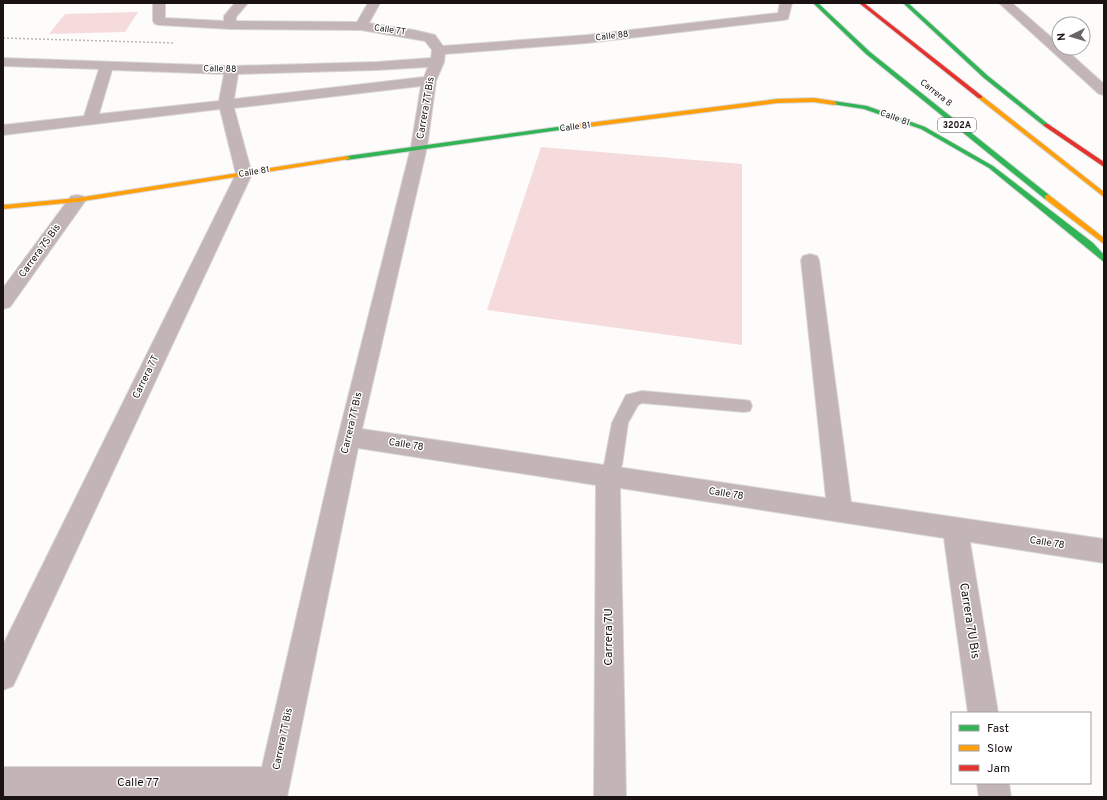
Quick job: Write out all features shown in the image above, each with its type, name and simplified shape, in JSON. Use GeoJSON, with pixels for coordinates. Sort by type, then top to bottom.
{"type":"FeatureCollection","features":[{"type":"Feature","properties":{"kind":"street"},"geometry":{"type":"LineString","coordinates":[[159,3],[158,20],[230,20],[361,26]]}},
{"type":"Feature","properties":{"kind":"street"},"geometry":{"type":"LineString","coordinates":[[230,20],[242,3]]}},
{"type":"Feature","properties":{"kind":"street","name":"Calle 7T"},"geometry":{"type":"LineString","coordinates":[[374,3],[361,26],[430,38],[438,56]]}},
{"type":"Feature","properties":{"kind":"street","name":"Calle 88"},"geometry":{"type":"LineString","coordinates":[[3,62],[232,70],[377,66],[438,56],[784,16],[786,3]]}},
{"type":"Feature","properties":{"kind":"street","name":"3202A"},"geometry":{"type":"LineString","coordinates":[[815,3],[868,53],[1104,242]]}},
{"type":"Feature","properties":{"kind":"street"},"geometry":{"type":"LineString","coordinates":[[827,3],[848,21]]}},
{"type":"Feature","properties":{"kind":"street"},"geometry":{"type":"LineString","coordinates":[[861,3],[1104,195]]}},
{"type":"Feature","properties":{"kind":"street"},"geometry":{"type":"LineString","coordinates":[[909,3],[986,77],[1035,117],[1104,165]]}},
{"type":"Feature","properties":{"kind":"street"},"geometry":{"type":"LineString","coordinates":[[1005,3],[1104,91]]}},
{"type":"Feature","properties":{"kind":"street","name":"Carrera 7T Bis"},"geometry":{"type":"LineString","coordinates":[[272,790],[349,437],[419,147],[429,81],[438,56]]}},
{"type":"Feature","properties":{"kind":"street"},"geometry":{"type":"LineString","coordinates":[[90,120],[107,65]]}},
{"type":"Feature","properties":{"kind":"street"},"geometry":{"type":"LineString","coordinates":[[232,70],[226,105],[244,174]]}},
{"type":"Feature","properties":{"kind":"street"},"geometry":{"type":"LineString","coordinates":[[3,130],[429,81]]}},
{"type":"Feature","properties":{"kind":"street","name":"Calle 81"},"geometry":{"type":"LineString","coordinates":[[3,207],[77,200],[419,147],[777,101],[814,100],[865,107],[924,128],[991,167],[1090,245],[1104,259]]}},
{"type":"Feature","properties":{"kind":"street","name":"Carrera 7T"},"geometry":{"type":"LineString","coordinates":[[3,676],[244,174]]}},
{"type":"Feature","properties":{"kind":"street","name":"Carrera 7S Bis"},"geometry":{"type":"LineString","coordinates":[[3,302],[77,200]]}},
{"type":"Feature","properties":{"kind":"street"},"geometry":{"type":"LineString","coordinates":[[810,260],[840,511]]}},
{"type":"Feature","properties":{"kind":"street","name":"Calle 78"},"geometry":{"type":"LineString","coordinates":[[349,437],[1104,551]]}},
{"type":"Feature","properties":{"kind":"street","name":"Carrera 7U"},"geometry":{"type":"LineString","coordinates":[[608,476],[610,797]]}},
{"type":"Feature","properties":{"kind":"street","name":"Carrera 7U Bis"},"geometry":{"type":"LineString","coordinates":[[955,529],[983,712]]}},
{"type":"Feature","properties":{"kind":"street","name":"Calle 77"},"geometry":{"type":"LineString","coordinates":[[3,783],[272,790]]}},
{"type":"Feature","properties":{"kind":"street"},"geometry":{"type":"LineString","coordinates":[[993,784],[996,797]]}},
{"type":"Feature","properties":{"kind":"lane"},"geometry":{"type":"LineString","coordinates":[[608,476],[613,465],[620,423],[632,400],[642,397],[744,406]]}},
{"type":"Feature","properties":{"kind":"shaded area"},"geometry":{"type":"Polygon","coordinates":[[[138,12],[125,32],[49,34],[65,14],[138,12]]]}},
{"type":"Feature","properties":{"kind":"shaded area"},"geometry":{"type":"Polygon","coordinates":[[[541,147],[742,164],[742,345],[487,310],[541,147]]]}},
{"type":"Feature","properties":{"kind":"traffic: fast"},"geometry":{"type":"LineString","coordinates":[[815,3],[868,53],[1047,197]]}},
{"type":"Feature","properties":{"kind":"traffic: fast"},"geometry":{"type":"LineString","coordinates":[[905,3],[986,77],[1046,125]]}},
{"type":"Feature","properties":{"kind":"traffic: fast"},"geometry":{"type":"LineString","coordinates":[[834,103],[865,107],[923,128],[991,167],[1090,245],[1104,259]]}},
{"type":"Feature","properties":{"kind":"traffic: fast"},"geometry":{"type":"LineString","coordinates":[[347,158],[572,127]]}},
{"type":"Feature","properties":{"kind":"traffic: slow"},"geometry":{"type":"LineString","coordinates":[[980,97],[1104,195]]}},
{"type":"Feature","properties":{"kind":"traffic: slow"},"geometry":{"type":"LineString","coordinates":[[572,127],[777,101],[814,100],[834,103]]}},
{"type":"Feature","properties":{"kind":"traffic: slow"},"geometry":{"type":"LineString","coordinates":[[3,207],[77,200],[347,158]]}},
{"type":"Feature","properties":{"kind":"traffic: slow"},"geometry":{"type":"LineString","coordinates":[[1047,197],[1104,242]]}},
{"type":"Feature","properties":{"kind":"traffic: jam"},"geometry":{"type":"LineString","coordinates":[[861,3],[980,97]]}},
{"type":"Feature","properties":{"kind":"traffic: jam"},"geometry":{"type":"LineString","coordinates":[[1046,125],[1104,165]]}}]}
